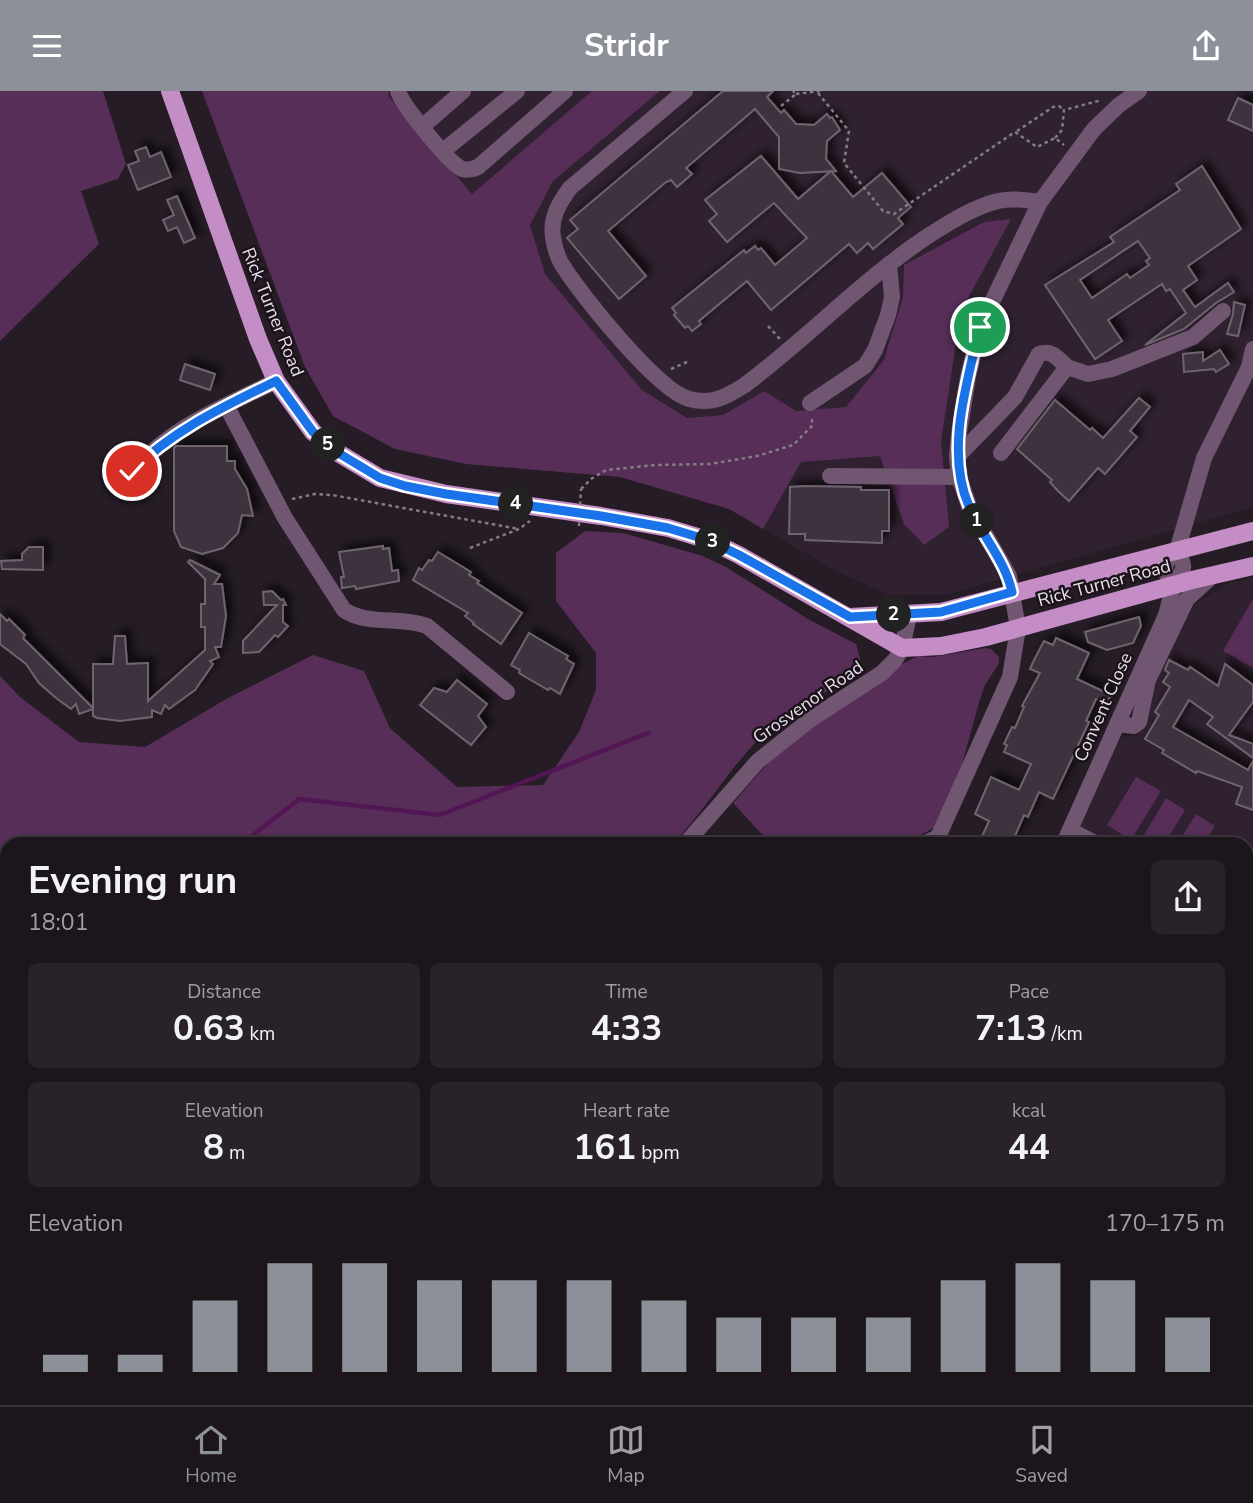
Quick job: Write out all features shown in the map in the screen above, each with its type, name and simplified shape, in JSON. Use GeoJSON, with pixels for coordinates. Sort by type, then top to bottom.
{"type":"FeatureCollection","features":[{"type":"Feature","properties":{"kind":"main road","name":"Rick Turner Road"},"geometry":{"type":"LineString","coordinates":[[170,91],[253,326],[276,381],[313,432],[335,451],[380,478],[446,494],[668,528],[708,540],[902,648],[941,646],[1253,566]]}},
{"type":"Feature","properties":{"kind":"main road","name":"Rick Turner Road"},"geometry":{"type":"LineString","coordinates":[[850,617],[941,612],[1253,531]]}},
{"type":"Feature","properties":{"kind":"street"},"geometry":{"type":"LineString","coordinates":[[398,91],[407,109],[443,151],[459,167],[471,170],[478,167],[565,91]]}},
{"type":"Feature","properties":{"kind":"street"},"geometry":{"type":"LineString","coordinates":[[423,126],[463,91]]}},
{"type":"Feature","properties":{"kind":"street"},"geometry":{"type":"LineString","coordinates":[[443,151],[517,91]]}},
{"type":"Feature","properties":{"kind":"street"},"geometry":{"type":"LineString","coordinates":[[685,91],[570,188],[560,202],[552,224],[560,262],[620,337],[660,382],[678,395],[700,401],[720,400],[745,386],[889,264],[949,223],[1000,200],[1040,202]]}},
{"type":"Feature","properties":{"kind":"street"},"geometry":{"type":"LineString","coordinates":[[935,837],[1010,677],[1018,628],[1009,576],[969,506],[959,477],[957,457],[968,377],[980,327],[1040,202],[1094,129],[1119,105],[1139,91]]}},
{"type":"Feature","properties":{"kind":"street"},"geometry":{"type":"LineString","coordinates":[[810,403],[864,366],[875,350],[892,297],[889,264]]}},
{"type":"Feature","properties":{"kind":"street"},"geometry":{"type":"LineString","coordinates":[[957,457],[1015,397],[1039,354],[1053,354],[1067,367],[1088,374],[1112,369],[1193,337],[1223,311]]}},
{"type":"Feature","properties":{"kind":"street"},"geometry":{"type":"LineString","coordinates":[[1177,551],[1204,458],[1249,367],[1253,350]]}},
{"type":"Feature","properties":{"kind":"street"},"geometry":{"type":"LineString","coordinates":[[1001,453],[1067,367]]}},
{"type":"Feature","properties":{"kind":"street"},"geometry":{"type":"LineString","coordinates":[[123,488],[132,471],[168,439],[276,381]]}},
{"type":"Feature","properties":{"kind":"street"},"geometry":{"type":"LineString","coordinates":[[227,407],[278,506],[344,610],[354,617],[415,621],[427,626],[507,692]]}},
{"type":"Feature","properties":{"kind":"street"},"geometry":{"type":"LineString","coordinates":[[830,476],[959,477]]}},
{"type":"Feature","properties":{"kind":"street","name":"Convent Close"},"geometry":{"type":"LineString","coordinates":[[1067,837],[1166,615],[1174,586],[1184,568],[1177,551]]}},
{"type":"Feature","properties":{"kind":"street"},"geometry":{"type":"LineString","coordinates":[[1117,724],[1134,726],[1139,722],[1148,680],[1187,599],[1212,576]]}},
{"type":"Feature","properties":{"kind":"street","name":"Grosvenor Road"},"geometry":{"type":"LineString","coordinates":[[691,837],[758,761],[811,719],[882,673],[895,660],[902,648],[909,615]]}},
{"type":"Feature","properties":{"kind":"path"},"geometry":{"type":"LineString","coordinates":[[781,106],[794,92],[819,92],[849,131],[844,163],[883,211],[894,215],[1053,107],[1059,106],[1064,110]]}},
{"type":"Feature","properties":{"kind":"path"},"geometry":{"type":"LineString","coordinates":[[1064,110],[1112,97]]}},
{"type":"Feature","properties":{"kind":"path"},"geometry":{"type":"LineString","coordinates":[[1015,132],[1037,147],[1055,138],[1062,130],[1064,110]]}},
{"type":"Feature","properties":{"kind":"path"},"geometry":{"type":"LineString","coordinates":[[1055,138],[1075,154]]}},
{"type":"Feature","properties":{"kind":"path"},"geometry":{"type":"LineString","coordinates":[[768,326],[789,349]]}},
{"type":"Feature","properties":{"kind":"path"},"geometry":{"type":"LineString","coordinates":[[579,526],[581,489],[606,470],[655,465],[710,464],[757,456],[793,445],[813,425]]}},
{"type":"Feature","properties":{"kind":"path"},"geometry":{"type":"LineString","coordinates":[[278,506],[303,495],[332,495],[519,529],[470,548]]}},
{"type":"Feature","properties":{"kind":"shaded area"},"geometry":{"type":"Polygon","coordinates":[[[0,91],[103,91],[126,164],[118,179],[81,191],[99,244],[0,341],[0,91]]]}},
{"type":"Feature","properties":{"kind":"shaded area"},"geometry":{"type":"Polygon","coordinates":[[[202,91],[1253,91],[1253,507],[945,595],[889,595],[836,571],[729,509],[620,477],[466,464],[395,449],[333,416],[305,367],[202,91]]]}},
{"type":"Feature","properties":{"kind":"shaded area"},"geometry":{"type":"Polygon","coordinates":[[[202,91],[388,91],[389,97],[472,194],[592,91],[660,91],[553,181],[530,225],[545,274],[642,390],[687,418],[723,415],[764,391],[796,411],[846,407],[884,360],[903,297],[904,265],[984,222],[1011,219],[961,311],[941,441],[949,527],[924,545],[904,524],[880,456],[801,462],[763,529],[729,509],[620,477],[466,464],[395,449],[333,416],[305,367],[202,91]]]}},
{"type":"Feature","properties":{"kind":"shaded area"},"geometry":{"type":"Polygon","coordinates":[[[585,531],[623,533],[703,556],[726,567],[808,619],[856,644],[860,658],[858,674],[804,705],[766,732],[744,755],[678,837],[0,837],[0,676],[20,697],[79,742],[145,747],[228,698],[313,655],[364,671],[390,728],[457,787],[543,785],[579,732],[596,690],[596,653],[556,601],[556,553],[585,531]]]}},
{"type":"Feature","properties":{"kind":"shaded area"},"geometry":{"type":"Polygon","coordinates":[[[1253,578],[1253,837],[1058,837],[1118,739],[1138,735],[1144,727],[1148,698],[1194,605],[1231,582],[1253,578]]]}},
{"type":"Feature","properties":{"kind":"shaded area"},"geometry":{"type":"Polygon","coordinates":[[[1253,599],[1253,668],[1223,651],[1253,599]]]}},
{"type":"Feature","properties":{"kind":"shaded area"},"geometry":{"type":"Polygon","coordinates":[[[985,648],[991,649],[999,657],[999,663],[985,685],[980,699],[960,772],[935,827],[918,837],[764,837],[733,803],[778,751],[904,663],[918,656],[933,657],[985,648]]]}},
{"type":"Feature","properties":{"kind":"shaded area"},"geometry":{"type":"Polygon","coordinates":[[[1136,777],[1161,791],[1133,837],[1126,837],[1107,825],[1136,777]]]}},
{"type":"Feature","properties":{"kind":"shaded area"},"geometry":{"type":"Polygon","coordinates":[[[1166,798],[1185,810],[1169,837],[1143,837],[1166,798]]]}},
{"type":"Feature","properties":{"kind":"shaded area"},"geometry":{"type":"Polygon","coordinates":[[[1196,814],[1215,826],[1208,837],[1182,837],[1196,814]]]}},
{"type":"Feature","properties":{"kind":"building"},"geometry":{"type":"Polygon","coordinates":[[[723,91],[773,91],[767,97],[781,113],[784,110],[796,124],[814,125],[827,114],[832,117],[840,130],[827,141],[826,159],[836,171],[800,173],[779,169],[779,137],[755,109],[686,168],[692,174],[677,187],[671,180],[666,182],[608,231],[646,276],[619,299],[567,238],[578,229],[570,220],[723,91]]]}},
{"type":"Feature","properties":{"kind":"building"},"geometry":{"type":"Polygon","coordinates":[[[1238,98],[1253,105],[1253,131],[1228,120],[1238,98]]]}},
{"type":"Feature","properties":{"kind":"building"},"geometry":{"type":"Polygon","coordinates":[[[146,147],[150,157],[161,152],[171,177],[138,190],[128,165],[139,161],[135,151],[146,147]]]}},
{"type":"Feature","properties":{"kind":"building"},"geometry":{"type":"Polygon","coordinates":[[[761,156],[798,199],[831,171],[853,197],[882,173],[911,207],[898,218],[903,224],[873,249],[868,243],[857,253],[849,244],[771,310],[747,281],[699,321],[701,324],[692,331],[688,326],[685,328],[674,315],[676,313],[672,308],[744,250],[746,253],[755,246],[758,250],[761,248],[775,265],[807,238],[774,203],[727,242],[709,221],[717,214],[705,200],[761,156]]]}},
{"type":"Feature","properties":{"kind":"building"},"geometry":{"type":"Polygon","coordinates":[[[1202,166],[1241,229],[1188,266],[1197,280],[1183,290],[1195,307],[1228,283],[1234,292],[1184,329],[1145,345],[1186,313],[1170,289],[1166,291],[1162,284],[1108,320],[1122,341],[1095,359],[1045,285],[1114,242],[1110,237],[1180,190],[1176,184],[1202,166]],[[1138,241],[1080,280],[1092,298],[1127,274],[1130,278],[1149,265],[1146,261],[1150,258],[1138,241]]]}},
{"type":"Feature","properties":{"kind":"building"},"geometry":{"type":"Polygon","coordinates":[[[177,196],[195,238],[184,243],[177,227],[168,231],[163,220],[174,215],[167,200],[177,196]]]}},
{"type":"Feature","properties":{"kind":"building"},"geometry":{"type":"Polygon","coordinates":[[[1234,302],[1245,305],[1238,336],[1227,334],[1234,302]]]}},
{"type":"Feature","properties":{"kind":"building"},"geometry":{"type":"Polygon","coordinates":[[[1220,350],[1229,364],[1216,372],[1214,369],[1184,372],[1183,354],[1203,352],[1203,361],[1220,350]]]}},
{"type":"Feature","properties":{"kind":"building"},"geometry":{"type":"Polygon","coordinates":[[[185,364],[215,374],[210,390],[180,380],[185,364]]]}},
{"type":"Feature","properties":{"kind":"building"},"geometry":{"type":"Polygon","coordinates":[[[1139,398],[1150,407],[1130,431],[1137,437],[1105,474],[1098,468],[1069,501],[1050,482],[1052,480],[1017,449],[1055,400],[1103,438],[1139,398]]]}},
{"type":"Feature","properties":{"kind":"building"},"geometry":{"type":"Polygon","coordinates":[[[176,446],[227,446],[227,461],[235,461],[235,469],[247,489],[253,516],[242,515],[238,533],[223,548],[202,554],[181,547],[174,531],[176,446]]]}},
{"type":"Feature","properties":{"kind":"building"},"geometry":{"type":"Polygon","coordinates":[[[790,487],[889,490],[889,531],[882,531],[882,543],[805,540],[805,534],[789,534],[790,487]]]}},
{"type":"Feature","properties":{"kind":"building"},"geometry":{"type":"Polygon","coordinates":[[[383,546],[383,549],[389,548],[392,571],[398,570],[399,581],[356,589],[355,586],[342,588],[341,577],[344,577],[339,552],[383,546]]]}},
{"type":"Feature","properties":{"kind":"building"},"geometry":{"type":"Polygon","coordinates":[[[29,547],[43,547],[43,570],[2,569],[1,561],[22,560],[22,554],[29,547]]]}},
{"type":"Feature","properties":{"kind":"building"},"geometry":{"type":"Polygon","coordinates":[[[438,552],[471,572],[469,575],[479,581],[477,583],[522,613],[501,644],[473,624],[465,616],[468,613],[413,580],[419,568],[422,570],[438,552]]]}},
{"type":"Feature","properties":{"kind":"building"},"geometry":{"type":"Polygon","coordinates":[[[190,560],[220,575],[214,584],[222,584],[226,616],[221,647],[215,647],[219,657],[210,661],[213,664],[195,690],[169,709],[165,705],[161,714],[152,710],[152,717],[120,721],[97,718],[93,716],[93,709],[79,714],[76,704],[71,709],[56,698],[39,683],[26,664],[0,644],[0,614],[25,635],[23,638],[93,708],[93,664],[113,664],[115,636],[125,636],[127,664],[148,663],[148,701],[205,650],[201,604],[205,604],[205,579],[188,562],[190,560]]]}},
{"type":"Feature","properties":{"kind":"building"},"geometry":{"type":"Polygon","coordinates":[[[272,591],[283,599],[286,605],[283,605],[283,622],[288,626],[259,652],[243,653],[243,641],[277,605],[264,605],[263,592],[272,591]]]}},
{"type":"Feature","properties":{"kind":"building"},"geometry":{"type":"Polygon","coordinates":[[[1139,617],[1141,626],[1133,643],[1107,650],[1088,642],[1085,632],[1139,617]]]}},
{"type":"Feature","properties":{"kind":"building"},"geometry":{"type":"Polygon","coordinates":[[[529,633],[568,656],[566,659],[574,664],[560,694],[519,673],[520,670],[511,665],[529,633]]]}},
{"type":"Feature","properties":{"kind":"building"},"geometry":{"type":"Polygon","coordinates":[[[1056,638],[1089,653],[1077,679],[1111,695],[1107,704],[1096,699],[1086,721],[1089,722],[1053,799],[1039,792],[1028,817],[1024,815],[1015,837],[982,837],[989,821],[975,814],[991,777],[1019,790],[1031,764],[1004,752],[1007,745],[1004,744],[1012,727],[1015,728],[1024,707],[1022,706],[1040,673],[1030,669],[1034,660],[1044,641],[1053,645],[1056,638]]]}},
{"type":"Feature","properties":{"kind":"building"},"geometry":{"type":"Polygon","coordinates":[[[1169,660],[1188,670],[1190,667],[1218,686],[1225,664],[1253,685],[1253,702],[1229,735],[1253,744],[1253,758],[1207,724],[1213,717],[1189,700],[1173,727],[1248,770],[1253,761],[1253,810],[1236,804],[1242,787],[1197,771],[1196,773],[1162,753],[1164,750],[1145,739],[1159,715],[1155,712],[1170,687],[1163,682],[1169,673],[1165,670],[1169,660]]]}},
{"type":"Feature","properties":{"kind":"building"},"geometry":{"type":"Polygon","coordinates":[[[457,680],[487,704],[478,716],[486,727],[471,745],[420,705],[434,688],[447,692],[457,680]]]}},
{"type":"Feature","properties":{"kind":"waterway"},"geometry":{"type":"LineString","coordinates":[[251,837],[299,799],[440,815],[648,733]]}},
{"type":"Feature","properties":{"kind":"route"},"geometry":{"type":"LineString","coordinates":[[132,471],[168,439],[206,416],[276,381],[313,432],[335,451],[380,478],[446,494],[668,528],[708,540],[739,555],[788,585],[850,617],[941,612],[1012,592],[1009,576],[969,506],[959,477],[959,433],[980,327]]}}]}
